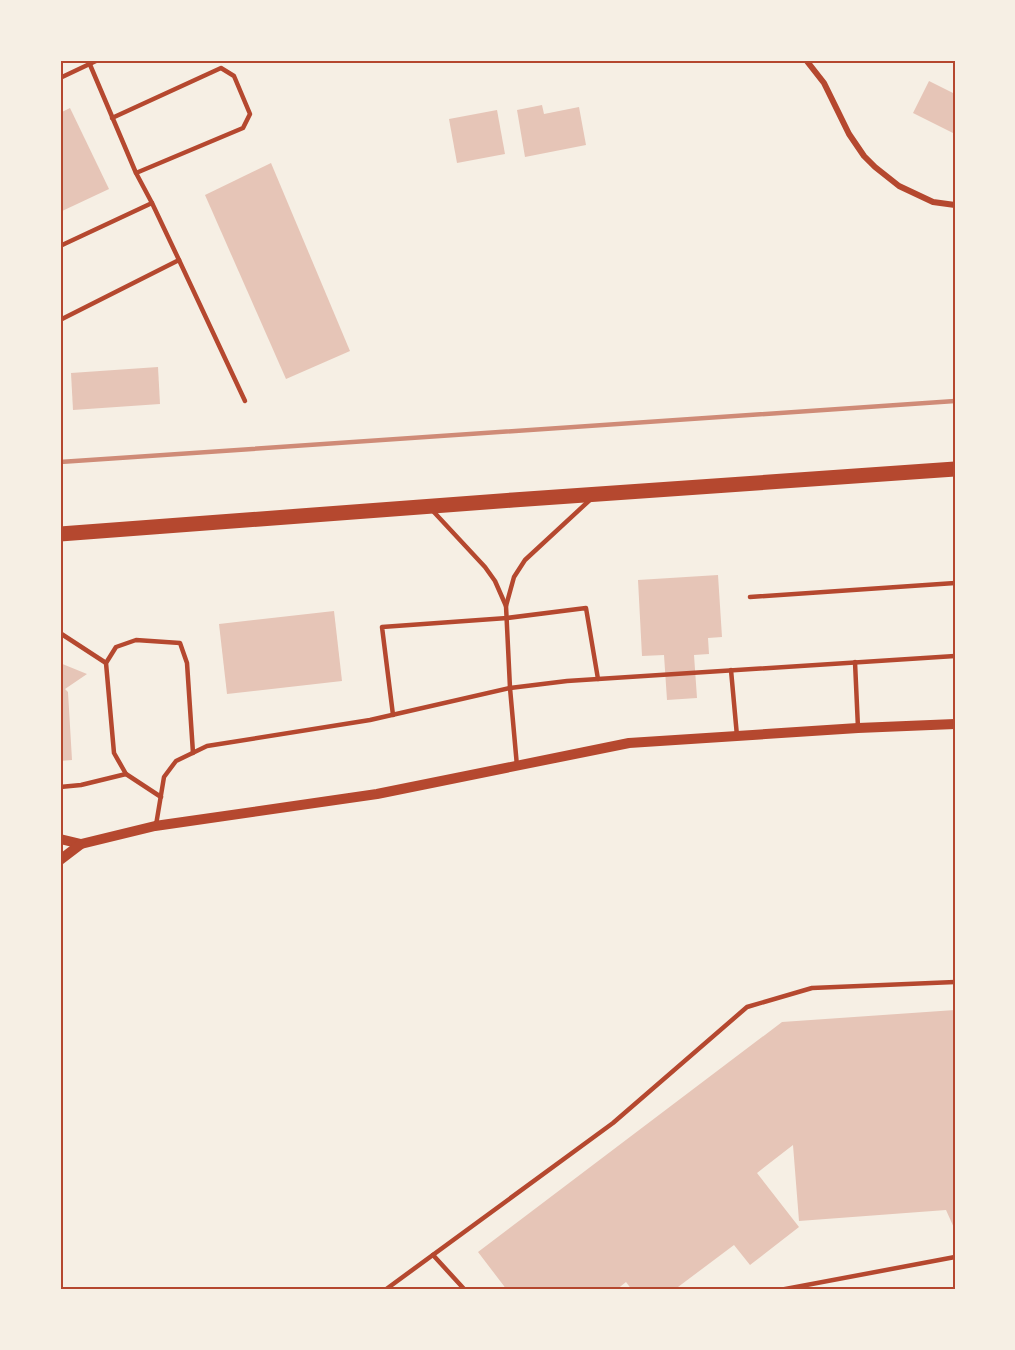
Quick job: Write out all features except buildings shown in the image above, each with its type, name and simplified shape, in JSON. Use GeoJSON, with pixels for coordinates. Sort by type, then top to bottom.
{"type":"FeatureCollection","features":[{"type":"Feature","properties":{"kind":"main road"},"geometry":{"type":"LineString","coordinates":[[60,534],[955,469]]}},
{"type":"Feature","properties":{"kind":"street"},"geometry":{"type":"LineString","coordinates":[[806,60],[824,83],[849,134],[874,167],[900,186],[933,202],[955,205]]}},
{"type":"Feature","properties":{"kind":"street"},"geometry":{"type":"LineString","coordinates":[[60,860],[81,844],[155,826],[378,794],[629,743],[955,724]]}},
{"type":"Feature","properties":{"kind":"street"},"geometry":{"type":"LineString","coordinates":[[60,839],[81,844]]}},
{"type":"Feature","properties":{"kind":"lane"},"geometry":{"type":"LineString","coordinates":[[60,78],[89,62],[98,60]]}},
{"type":"Feature","properties":{"kind":"lane"},"geometry":{"type":"LineString","coordinates":[[89,62],[136,173],[245,401]]}},
{"type":"Feature","properties":{"kind":"lane"},"geometry":{"type":"LineString","coordinates":[[112,118],[221,68],[234,76],[250,114],[243,128],[136,173]]}},
{"type":"Feature","properties":{"kind":"lane"},"geometry":{"type":"LineString","coordinates":[[60,246],[152,203]]}},
{"type":"Feature","properties":{"kind":"lane"},"geometry":{"type":"LineString","coordinates":[[60,320],[179,260]]}},
{"type":"Feature","properties":{"kind":"lane"},"geometry":{"type":"LineString","coordinates":[[506,606],[514,578],[525,560],[595,495]]}},
{"type":"Feature","properties":{"kind":"lane"},"geometry":{"type":"LineString","coordinates":[[428,506],[485,567],[495,580],[506,606],[510,688],[518,766]]}},
{"type":"Feature","properties":{"kind":"lane"},"geometry":{"type":"LineString","coordinates":[[750,597],[955,583]]}},
{"type":"Feature","properties":{"kind":"lane"},"geometry":{"type":"LineString","coordinates":[[393,715],[382,627],[507,618],[586,608],[598,679]]}},
{"type":"Feature","properties":{"kind":"lane"},"geometry":{"type":"LineString","coordinates":[[60,633],[106,663]]}},
{"type":"Feature","properties":{"kind":"lane"},"geometry":{"type":"LineString","coordinates":[[160,797],[126,774],[114,753],[106,663],[116,647],[136,640],[180,643],[187,663],[193,753]]}},
{"type":"Feature","properties":{"kind":"lane"},"geometry":{"type":"LineString","coordinates":[[155,826],[164,777],[176,761],[207,746],[370,720],[510,688],[598,679],[955,656]]}},
{"type":"Feature","properties":{"kind":"lane"},"geometry":{"type":"LineString","coordinates":[[855,662],[858,728]]}},
{"type":"Feature","properties":{"kind":"lane"},"geometry":{"type":"LineString","coordinates":[[731,670],[737,736]]}},
{"type":"Feature","properties":{"kind":"lane"},"geometry":{"type":"LineString","coordinates":[[60,787],[81,786],[126,774]]}},
{"type":"Feature","properties":{"kind":"lane"},"geometry":{"type":"LineString","coordinates":[[386,1290],[613,1123],[747,1007],[812,988],[955,982]]}},
{"type":"Feature","properties":{"kind":"lane"},"geometry":{"type":"LineString","coordinates":[[433,1255],[465,1290]]}},
{"type":"Feature","properties":{"kind":"lane"},"geometry":{"type":"LineString","coordinates":[[780,1290],[955,1257]]}},
{"type":"Feature","properties":{"kind":"railway"},"geometry":{"type":"LineString","coordinates":[[60,462],[955,401]]}}]}
